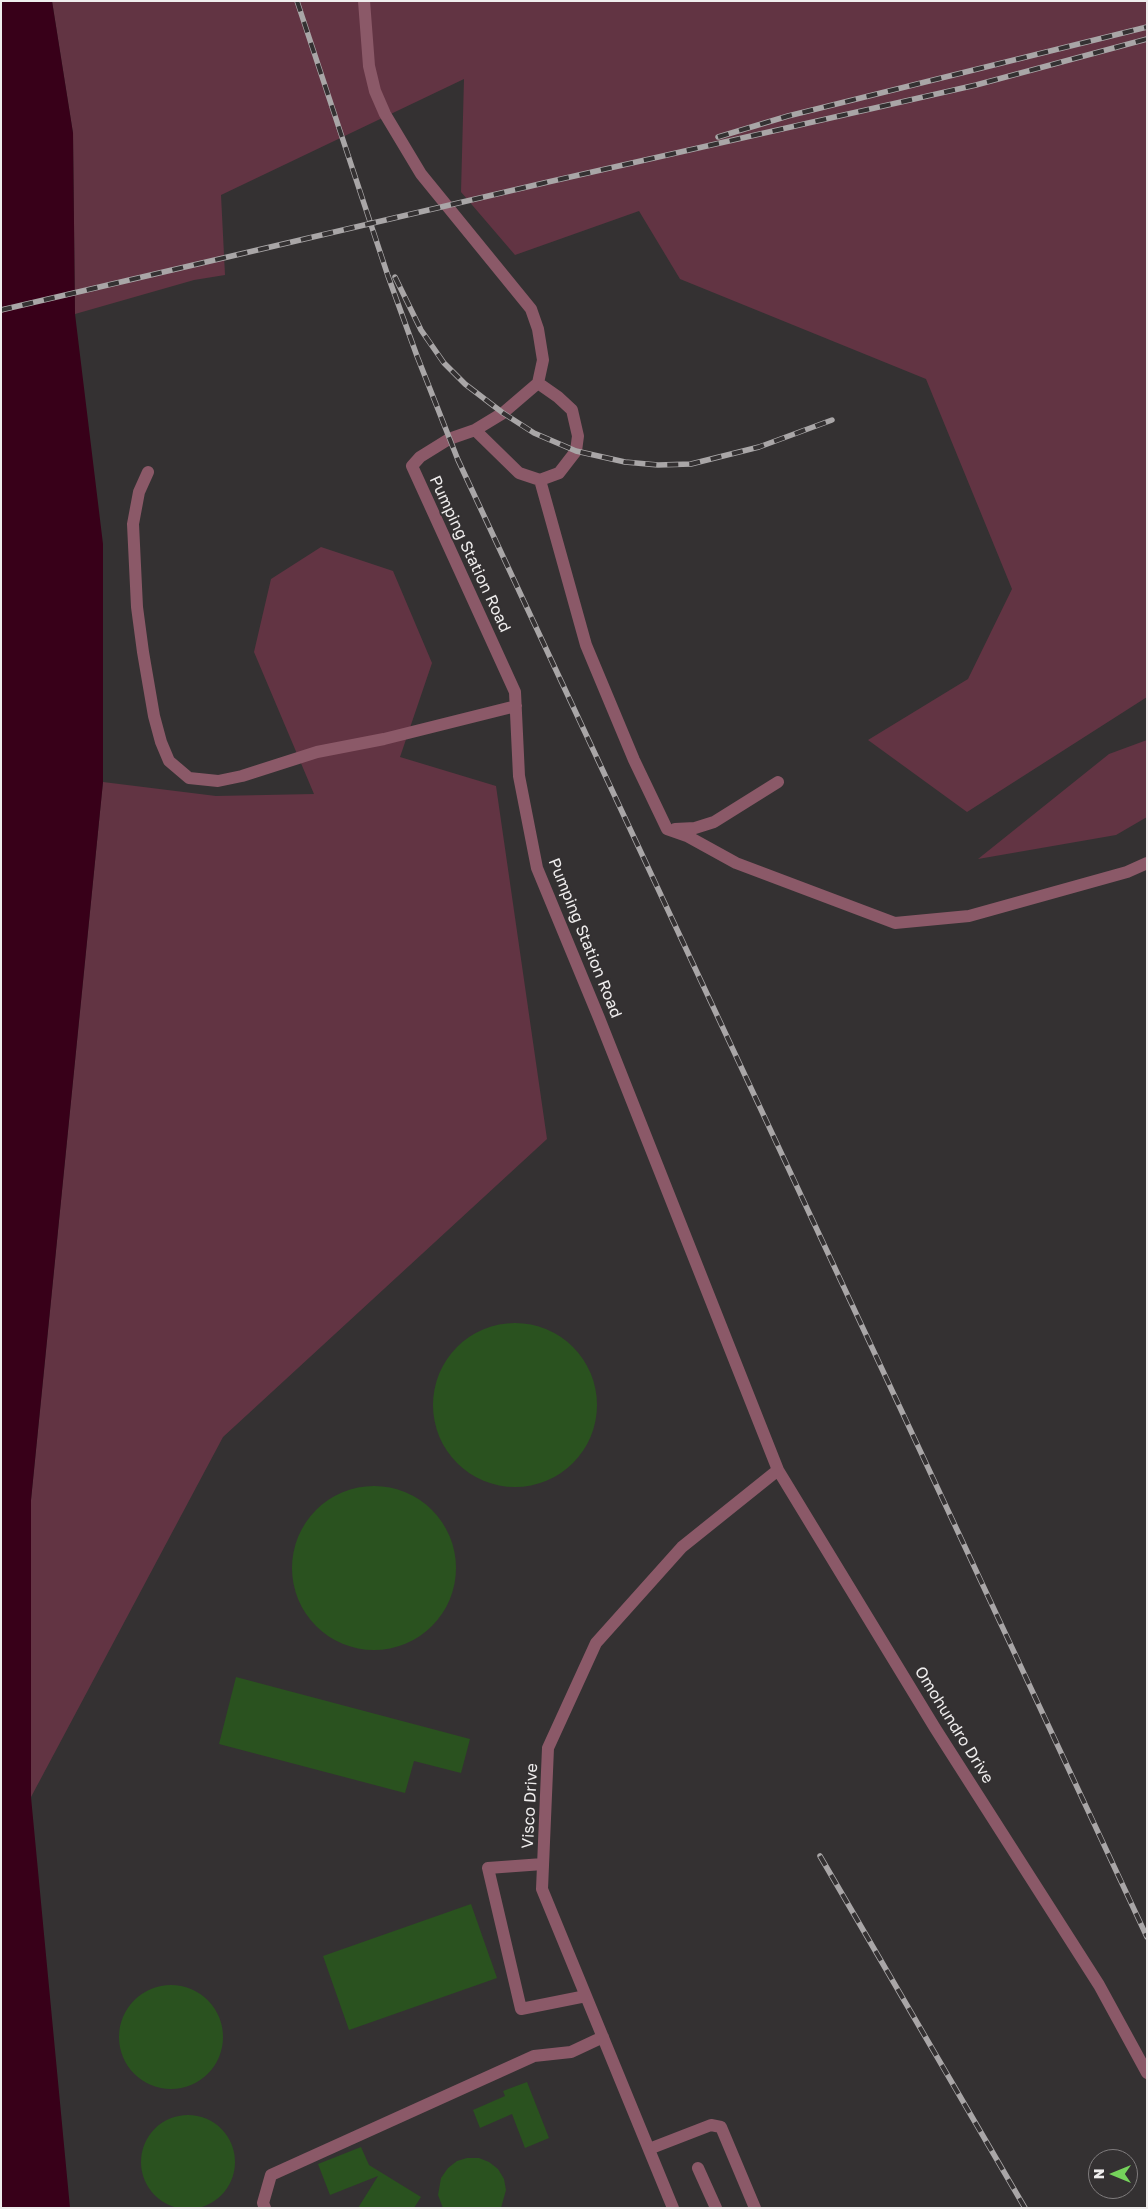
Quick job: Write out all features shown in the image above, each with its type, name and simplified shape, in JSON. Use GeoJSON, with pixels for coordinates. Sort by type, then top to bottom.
{"type":"FeatureCollection","features":[{"type":"Feature","properties":{"kind":"street"},"geometry":{"type":"LineString","coordinates":[[364,1],[370,66],[375,91],[385,114],[421,174],[531,308],[538,329],[543,360],[538,383],[502,413],[475,430],[519,473],[540,480],[560,473],[576,451],[578,436],[572,410],[538,383]]}},
{"type":"Feature","properties":{"kind":"street","name":"Pumping Station Road"},"geometry":{"type":"LineString","coordinates":[[475,430],[449,439],[420,457],[412,466],[515,692],[519,776],[537,868],[603,1027],[746,1388]]}},
{"type":"Feature","properties":{"kind":"street"},"geometry":{"type":"LineString","coordinates":[[148,472],[139,492],[133,524],[143,652],[154,716],[161,742],[169,761],[189,778],[218,781],[242,776],[317,752],[384,739],[516,706]]}},
{"type":"Feature","properties":{"kind":"street"},"geometry":{"type":"LineString","coordinates":[[540,480],[586,645],[634,760],[667,829],[687,836],[736,863],[895,923],[969,916],[1127,872],[1147,863]]}},
{"type":"Feature","properties":{"kind":"street"},"geometry":{"type":"LineString","coordinates":[[667,829],[695,828],[714,822],[778,782]]}},
{"type":"Feature","properties":{"kind":"street","name":"Omohundro Drive"},"geometry":{"type":"LineString","coordinates":[[746,1388],[778,1470],[936,1728],[1099,1985],[1147,2073]]}},
{"type":"Feature","properties":{"kind":"street","name":"Visco Drive"},"geometry":{"type":"LineString","coordinates":[[672,2208],[542,1889],[548,1748],[596,1643],[682,1547],[778,1470]]}},
{"type":"Feature","properties":{"kind":"street"},"geometry":{"type":"LineString","coordinates":[[543,1864],[488,1868],[521,2009],[586,1996]]}},
{"type":"Feature","properties":{"kind":"street"},"geometry":{"type":"LineString","coordinates":[[265,2208],[264,2203],[271,2175],[534,2056],[571,2052],[603,2038]]}},
{"type":"Feature","properties":{"kind":"street"},"geometry":{"type":"LineString","coordinates":[[649,2150],[711,2124],[721,2127],[755,2208]]}},
{"type":"Feature","properties":{"kind":"street"},"geometry":{"type":"LineString","coordinates":[[698,2168],[716,2208]]}},
{"type":"Feature","properties":{"kind":"shaded area"},"geometry":{"type":"Polygon","coordinates":[[[1,1],[52,1],[73,133],[75,314],[103,544],[103,782],[31,1500],[31,1797],[70,2208],[1,2208],[1,1]]]}},
{"type":"Feature","properties":{"kind":"shaded area"},"geometry":{"type":"Polygon","coordinates":[[[52,1],[1147,1],[1147,697],[967,812],[868,740],[968,679],[1012,589],[926,379],[680,279],[639,211],[515,255],[461,192],[464,79],[221,195],[225,275],[194,280],[75,314],[73,133],[52,1]]]}},
{"type":"Feature","properties":{"kind":"shaded area"},"geometry":{"type":"Polygon","coordinates":[[[321,547],[393,571],[432,663],[400,757],[496,786],[547,1139],[223,1437],[31,1797],[31,1500],[103,782],[216,796],[314,794],[254,652],[271,579],[321,547]]]}},
{"type":"Feature","properties":{"kind":"shaded area"},"geometry":{"type":"Polygon","coordinates":[[[1147,740],[1147,817],[1116,835],[978,859],[1109,754],[1147,740]]]}},
{"type":"Feature","properties":{"kind":"building"},"geometry":{"type":"Polygon","coordinates":[[[515,1323],[539,1327],[560,1337],[573,1347],[583,1360],[593,1381],[597,1405],[593,1429],[583,1450],[573,1463],[560,1473],[539,1483],[515,1487],[491,1483],[470,1473],[457,1463],[447,1450],[437,1429],[433,1405],[437,1381],[447,1360],[457,1347],[470,1337],[491,1327],[515,1323]]]}},
{"type":"Feature","properties":{"kind":"building"},"geometry":{"type":"Polygon","coordinates":[[[374,1486],[398,1490],[419,1500],[432,1510],[442,1523],[452,1544],[456,1568],[452,1592],[442,1613],[432,1626],[419,1636],[398,1646],[374,1650],[350,1646],[329,1636],[316,1626],[306,1613],[296,1592],[292,1568],[296,1544],[306,1523],[316,1510],[329,1500],[350,1490],[374,1486]]]}},
{"type":"Feature","properties":{"kind":"building"},"geometry":{"type":"Polygon","coordinates":[[[236,1677],[470,1739],[461,1773],[414,1761],[405,1793],[219,1744],[236,1677]]]}},
{"type":"Feature","properties":{"kind":"building"},"geometry":{"type":"Polygon","coordinates":[[[471,1904],[497,1978],[349,2030],[323,1956],[471,1904]]]}},
{"type":"Feature","properties":{"kind":"building"},"geometry":{"type":"Polygon","coordinates":[[[171,1985],[191,1989],[208,2000],[219,2017],[223,2037],[219,2057],[208,2074],[191,2085],[171,2089],[151,2085],[134,2074],[123,2057],[119,2037],[123,2017],[134,2000],[151,1989],[171,1985]]]}},
{"type":"Feature","properties":{"kind":"building"},"geometry":{"type":"Polygon","coordinates":[[[527,2082],[549,2138],[525,2148],[512,2114],[480,2128],[473,2110],[505,2096],[503,2091],[527,2082]]]}},
{"type":"Feature","properties":{"kind":"building"},"geometry":{"type":"Polygon","coordinates":[[[188,2115],[206,2118],[221,2129],[232,2144],[235,2162],[232,2180],[221,2195],[206,2206],[188,2209],[170,2206],[155,2195],[144,2180],[141,2162],[144,2144],[155,2129],[170,2118],[188,2115]]]}},
{"type":"Feature","properties":{"kind":"building"},"geometry":{"type":"Polygon","coordinates":[[[361,2147],[369,2165],[421,2197],[414,2208],[358,2208],[378,2176],[330,2195],[318,2164],[361,2147]]]}},
{"type":"Feature","properties":{"kind":"building"},"geometry":{"type":"Polygon","coordinates":[[[467,2158],[479,2158],[489,2162],[498,2169],[504,2179],[506,2190],[501,2208],[443,2208],[438,2195],[441,2178],[448,2168],[457,2161],[467,2158]]]}},
{"type":"Feature","properties":{"kind":"railway"},"geometry":{"type":"LineString","coordinates":[[297,1],[388,276],[458,460],[1147,1937]]}},
{"type":"Feature","properties":{"kind":"railway"},"geometry":{"type":"LineString","coordinates":[[718,137],[788,116],[1147,27]]}},
{"type":"Feature","properties":{"kind":"railway"},"geometry":{"type":"LineString","coordinates":[[1,310],[548,182],[976,85],[1147,39]]}},
{"type":"Feature","properties":{"kind":"railway"},"geometry":{"type":"LineString","coordinates":[[395,277],[421,330],[444,363],[465,384],[503,413],[534,433],[576,451],[625,462],[658,465],[691,464],[759,447],[832,420]]}},
{"type":"Feature","properties":{"kind":"railway"},"geometry":{"type":"LineString","coordinates":[[820,1856],[1025,2208]]}}]}
